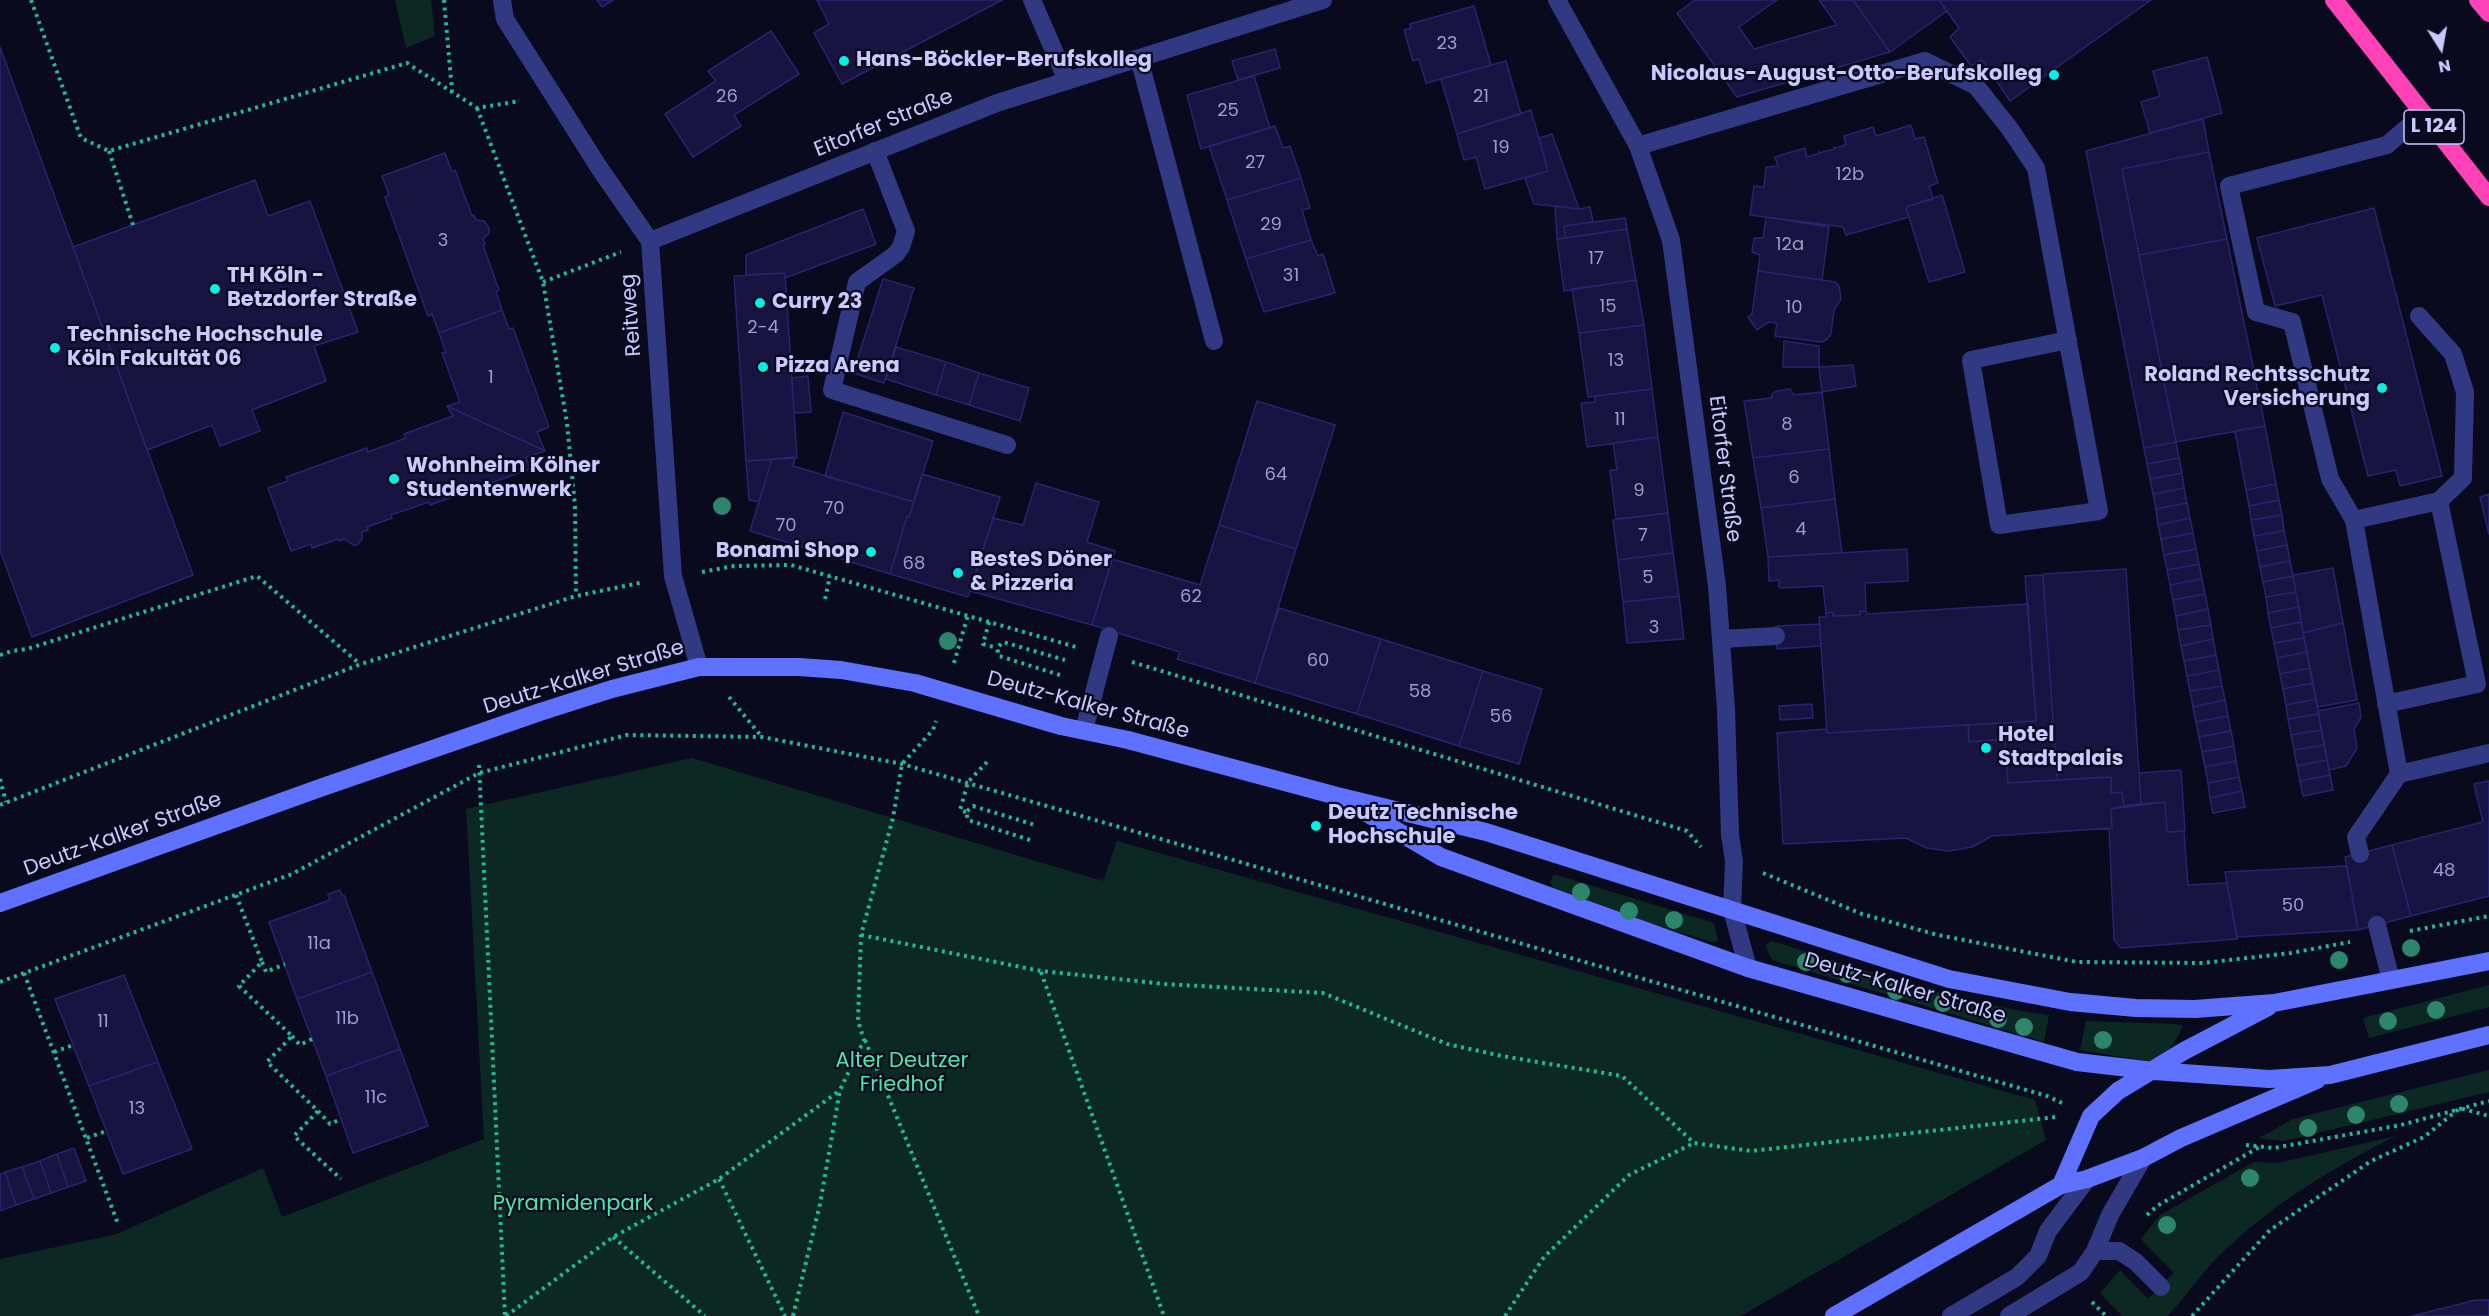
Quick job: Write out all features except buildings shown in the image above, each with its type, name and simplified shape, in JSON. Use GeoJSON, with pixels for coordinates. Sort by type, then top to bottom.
{"type":"FeatureCollection","features":[{"type":"Feature","properties":{"kind":"highway","name":"L 124"},"geometry":{"type":"LineString","coordinates":[[2334,0],[2489,197]]}},
{"type":"Feature","properties":{"kind":"highway"},"geometry":{"type":"LineString","coordinates":[[2478,0],[2489,13]]}},
{"type":"Feature","properties":{"kind":"main road","name":"Deutz-Kalker Straße"},"geometry":{"type":"LineString","coordinates":[[0,903],[320,788],[612,689],[699,667],[799,667],[841,670],[915,683],[1061,726],[1128,740],[1338,796],[1486,832],[1948,979],[2070,1002],[2136,1008],[2194,1009],[2274,1003],[2489,961]]}},
{"type":"Feature","properties":{"kind":"main road","name":"Deutz-Kalker Straße"},"geometry":{"type":"LineString","coordinates":[[1338,796],[1441,857],[1748,968],[2077,1062],[2154,1071],[2270,1079],[2330,1075],[2489,1035]]}},
{"type":"Feature","properties":{"kind":"main road"},"geometry":{"type":"LineString","coordinates":[[2061,1185],[2091,1116],[2118,1091],[2184,1051],[2274,1003]]}},
{"type":"Feature","properties":{"kind":"main road"},"geometry":{"type":"LineString","coordinates":[[1834,1316],[2061,1185],[2087,1179],[2143,1158],[2181,1138],[2330,1075]]}},
{"type":"Feature","properties":{"kind":"street"},"geometry":{"type":"LineString","coordinates":[[502,0],[505,19],[600,169],[650,241]]}},
{"type":"Feature","properties":{"kind":"street"},"geometry":{"type":"LineString","coordinates":[[1032,0],[1066,81]]}},
{"type":"Feature","properties":{"kind":"street","name":"Eitorfer Straße"},"geometry":{"type":"LineString","coordinates":[[650,241],[997,103],[1323,0]]}},
{"type":"Feature","properties":{"kind":"street","name":"Eitorfer Straße"},"geometry":{"type":"LineString","coordinates":[[1557,0],[1638,146],[1671,240],[1717,586],[1730,835],[1734,861],[1732,910],[1748,968]]}},
{"type":"Feature","properties":{"kind":"street"},"geometry":{"type":"LineString","coordinates":[[1139,58],[1214,341]]}},
{"type":"Feature","properties":{"kind":"street"},"geometry":{"type":"LineString","coordinates":[[1638,146],[1925,61],[1976,86],[2010,129],[2036,168],[2068,340],[2099,511],[1999,525],[1971,360],[2068,340]]}},
{"type":"Feature","properties":{"kind":"street"},"geometry":{"type":"LineString","coordinates":[[2399,774],[2354,520],[2330,479],[2292,322],[2256,312],[2229,186],[2387,145],[2423,114]]}},
{"type":"Feature","properties":{"kind":"street"},"geometry":{"type":"LineString","coordinates":[[875,151],[906,231],[896,254],[857,282],[832,390],[1007,445]]}},
{"type":"Feature","properties":{"kind":"street","name":"Reitweg"},"geometry":{"type":"LineString","coordinates":[[650,241],[673,576],[699,667]]}},
{"type":"Feature","properties":{"kind":"street"},"geometry":{"type":"LineString","coordinates":[[2354,520],[2439,501],[2463,478],[2465,392],[2453,354],[2419,316]]}},
{"type":"Feature","properties":{"kind":"street"},"geometry":{"type":"LineString","coordinates":[[2386,704],[2477,684],[2439,501]]}},
{"type":"Feature","properties":{"kind":"street"},"geometry":{"type":"LineString","coordinates":[[1084,730],[1109,636]]}},
{"type":"Feature","properties":{"kind":"street"},"geometry":{"type":"LineString","coordinates":[[1721,639],[1776,636]]}},
{"type":"Feature","properties":{"kind":"street"},"geometry":{"type":"LineString","coordinates":[[2360,854],[2356,837],[2399,774],[2489,753]]}},
{"type":"Feature","properties":{"kind":"street"},"geometry":{"type":"LineString","coordinates":[[2379,931],[2391,980]]}},
{"type":"Feature","properties":{"kind":"street"},"geometry":{"type":"LineString","coordinates":[[2009,1316],[2080,1272],[2095,1251],[2110,1215],[2143,1158]]}},
{"type":"Feature","properties":{"kind":"street"},"geometry":{"type":"LineString","coordinates":[[1951,1316],[2017,1277],[2038,1256],[2048,1231],[2087,1179]]}},
{"type":"Feature","properties":{"kind":"street"},"geometry":{"type":"LineString","coordinates":[[2095,1251],[2119,1251],[2136,1262],[2161,1287]]}},
{"type":"Feature","properties":{"kind":"path"},"geometry":{"type":"LineString","coordinates":[[31,0],[81,138],[109,151],[407,63],[477,108],[543,282],[567,423],[575,506],[576,596]]}},
{"type":"Feature","properties":{"kind":"path"},"geometry":{"type":"LineString","coordinates":[[444,0],[452,91]]}},
{"type":"Feature","properties":{"kind":"path"},"geometry":{"type":"LineString","coordinates":[[477,108],[554,96]]}},
{"type":"Feature","properties":{"kind":"path"},"geometry":{"type":"LineString","coordinates":[[109,151],[133,225]]}},
{"type":"Feature","properties":{"kind":"path"},"geometry":{"type":"LineString","coordinates":[[543,282],[650,241]]}},
{"type":"Feature","properties":{"kind":"path"},"geometry":{"type":"LineString","coordinates":[[0,805],[361,664],[576,596],[735,566],[791,565],[1104,655],[1687,831],[1700,846],[1734,861],[1862,914],[1938,935],[2077,962],[2203,963],[2291,953],[2379,931],[2489,916]]}},
{"type":"Feature","properties":{"kind":"path"},"geometry":{"type":"LineString","coordinates":[[0,655],[27,649],[257,576],[361,664]]}},
{"type":"Feature","properties":{"kind":"path"},"geometry":{"type":"LineString","coordinates":[[825,599],[830,576]]}},
{"type":"Feature","properties":{"kind":"path"},"geometry":{"type":"LineString","coordinates":[[968,615],[933,730],[902,764],[893,818],[861,935],[858,1021],[979,1316]]}},
{"type":"Feature","properties":{"kind":"path"},"geometry":{"type":"LineString","coordinates":[[989,622],[983,644],[997,648]]}},
{"type":"Feature","properties":{"kind":"path"},"geometry":{"type":"LineString","coordinates":[[997,648],[1003,642],[1065,660]]}},
{"type":"Feature","properties":{"kind":"path"},"geometry":{"type":"LineString","coordinates":[[997,648],[999,656],[1060,675]]}},
{"type":"Feature","properties":{"kind":"path"},"geometry":{"type":"LineString","coordinates":[[699,667],[726,691],[731,701],[762,737]]}},
{"type":"Feature","properties":{"kind":"path"},"geometry":{"type":"LineString","coordinates":[[482,733],[478,751],[506,1316]]}},
{"type":"Feature","properties":{"kind":"path"},"geometry":{"type":"LineString","coordinates":[[0,982],[292,874],[479,773],[627,735],[762,737],[902,764],[2048,1096],[2091,1116]]}},
{"type":"Feature","properties":{"kind":"path"},"geometry":{"type":"LineString","coordinates":[[966,812],[960,810],[968,783],[989,760]]}},
{"type":"Feature","properties":{"kind":"path"},"geometry":{"type":"LineString","coordinates":[[0,779],[6,802]]}},
{"type":"Feature","properties":{"kind":"path"},"geometry":{"type":"LineString","coordinates":[[966,812],[973,806],[1035,825]]}},
{"type":"Feature","properties":{"kind":"path"},"geometry":{"type":"LineString","coordinates":[[966,812],[968,820],[1030,840]]}},
{"type":"Feature","properties":{"kind":"path"},"geometry":{"type":"LineString","coordinates":[[236,895],[266,972],[285,964]]}},
{"type":"Feature","properties":{"kind":"path"},"geometry":{"type":"LineString","coordinates":[[861,935],[1041,971],[1165,984],[1323,993],[1447,1044],[1502,1056],[1622,1076],[1694,1143]]}},
{"type":"Feature","properties":{"kind":"path"},"geometry":{"type":"LineString","coordinates":[[262,962],[239,986],[300,1045],[312,1039]]}},
{"type":"Feature","properties":{"kind":"path"},"geometry":{"type":"LineString","coordinates":[[1041,971],[1164,1316]]}},
{"type":"Feature","properties":{"kind":"path"},"geometry":{"type":"LineString","coordinates":[[24,973],[118,1224]]}},
{"type":"Feature","properties":{"kind":"path"},"geometry":{"type":"LineString","coordinates":[[291,1036],[267,1062],[330,1124],[341,1119]]}},
{"type":"Feature","properties":{"kind":"path"},"geometry":{"type":"LineString","coordinates":[[793,1316],[820,1204],[840,1090],[864,1040]]}},
{"type":"Feature","properties":{"kind":"path"},"geometry":{"type":"LineString","coordinates":[[54,1052],[73,1045]]}},
{"type":"Feature","properties":{"kind":"path"},"geometry":{"type":"LineString","coordinates":[[506,1316],[613,1237],[719,1179],[840,1090]]}},
{"type":"Feature","properties":{"kind":"path"},"geometry":{"type":"LineString","coordinates":[[2238,1144],[2274,1148],[2401,1125],[2489,1101]]}},
{"type":"Feature","properties":{"kind":"path"},"geometry":{"type":"LineString","coordinates":[[2460,1108],[2489,1116]]}},
{"type":"Feature","properties":{"kind":"path"},"geometry":{"type":"LineString","coordinates":[[2192,1316],[2270,1230],[2371,1161],[2424,1137],[2460,1108]]}},
{"type":"Feature","properties":{"kind":"path"},"geometry":{"type":"LineString","coordinates":[[318,1111],[294,1136],[341,1179]]}},
{"type":"Feature","properties":{"kind":"path"},"geometry":{"type":"LineString","coordinates":[[1505,1316],[1544,1257],[1629,1175],[1694,1143],[1751,1151],[2040,1118],[2091,1116]]}},
{"type":"Feature","properties":{"kind":"path"},"geometry":{"type":"LineString","coordinates":[[87,1138],[106,1131]]}},
{"type":"Feature","properties":{"kind":"path"},"geometry":{"type":"LineString","coordinates":[[2119,1251],[2137,1223],[2157,1206],[2261,1146]]}},
{"type":"Feature","properties":{"kind":"path"},"geometry":{"type":"LineString","coordinates":[[719,1179],[785,1316]]}},
{"type":"Feature","properties":{"kind":"path"},"geometry":{"type":"LineString","coordinates":[[613,1237],[705,1316]]}},
{"type":"Feature","properties":{"kind":"path"},"geometry":{"type":"LineString","coordinates":[[2091,1301],[2106,1316]]}},
{"type":"Feature","properties":{"kind":"green space"},"geometry":{"type":"Polygon","coordinates":[[[395,0],[431,0],[435,36],[406,48],[395,0]]]}},
{"type":"Feature","properties":{"kind":"green space","name":"Alter Deutzer Friedhof"},"geometry":{"type":"Polygon","coordinates":[[[692,758],[1103,881],[1117,841],[2035,1100],[2046,1140],[1741,1316],[0,1316],[0,1259],[117,1234],[263,1168],[282,1217],[484,1139],[466,809],[692,758]]]}},
{"type":"Feature","properties":{"kind":"green space"},"geometry":{"type":"Polygon","coordinates":[[[1553,875],[1714,923],[1718,941],[1712,942],[1650,923],[1554,888],[1550,882],[1553,875]]]}},
{"type":"Feature","properties":{"kind":"green space"},"geometry":{"type":"Polygon","coordinates":[[[1772,941],[1944,994],[2014,1010],[2049,1015],[2044,1042],[1772,960],[1766,947],[1767,943],[1772,941]]]}},
{"type":"Feature","properties":{"kind":"green space"},"geometry":{"type":"Polygon","coordinates":[[[2489,985],[2489,1007],[2369,1038],[2363,1018],[2489,985]]]}},
{"type":"Feature","properties":{"kind":"green space"},"geometry":{"type":"Polygon","coordinates":[[[2086,1021],[2183,1026],[2164,1054],[2145,1061],[2080,1050],[2086,1021]]]}},
{"type":"Feature","properties":{"kind":"green space"},"geometry":{"type":"Polygon","coordinates":[[[2489,1070],[2489,1092],[2284,1141],[2259,1138],[2291,1120],[2489,1070]]]}},
{"type":"Feature","properties":{"kind":"green space"},"geometry":{"type":"Polygon","coordinates":[[[2396,1136],[2322,1176],[2253,1225],[2212,1263],[2168,1316],[2122,1316],[2100,1293],[2120,1270],[2148,1299],[2174,1273],[2141,1239],[2160,1215],[2254,1162],[2278,1163],[2396,1136]]]}},
{"type":"Feature","properties":{"kind":"place","name":"Hans-Böckler-Berufskolleg"},"geometry":{"type":"Point","coordinates":[844,61]}},
{"type":"Feature","properties":{"kind":"place","name":"Nicolaus-August-Otto-Berufskolleg"},"geometry":{"type":"Point","coordinates":[2054,75]}},
{"type":"Feature","properties":{"kind":"place","name":"TH Köln - Betzdorfer Straße"},"geometry":{"type":"Point","coordinates":[215,289]}},
{"type":"Feature","properties":{"kind":"place","name":"Curry 23"},"geometry":{"type":"Point","coordinates":[760,303]}},
{"type":"Feature","properties":{"kind":"place","name":"Technische Hochschule Köln Fakultät 06"},"geometry":{"type":"Point","coordinates":[55,348]}},
{"type":"Feature","properties":{"kind":"place","name":"Pizza Arena"},"geometry":{"type":"Point","coordinates":[763,367]}},
{"type":"Feature","properties":{"kind":"place","name":"Roland Rechtsschutz Versicherung"},"geometry":{"type":"Point","coordinates":[2382,388]}},
{"type":"Feature","properties":{"kind":"place","name":"Wohnheim Kölner Studentenwerk"},"geometry":{"type":"Point","coordinates":[394,479]}},
{"type":"Feature","properties":{"kind":"place","name":"Bonami Shop"},"geometry":{"type":"Point","coordinates":[871,552]}},
{"type":"Feature","properties":{"kind":"place","name":"BesteS Döner & Pizzeria"},"geometry":{"type":"Point","coordinates":[958,573]}},
{"type":"Feature","properties":{"kind":"place","name":"Hotel Stadtpalais"},"geometry":{"type":"Point","coordinates":[1986,748]}},
{"type":"Feature","properties":{"kind":"place","name":"Deutz Technische Hochschule"},"geometry":{"type":"Point","coordinates":[1316,826]}},
{"type":"Feature","properties":{"kind":"park label","name":"Pyramidenpark"},"geometry":{"type":"Point","coordinates":[573,1205]}}]}
